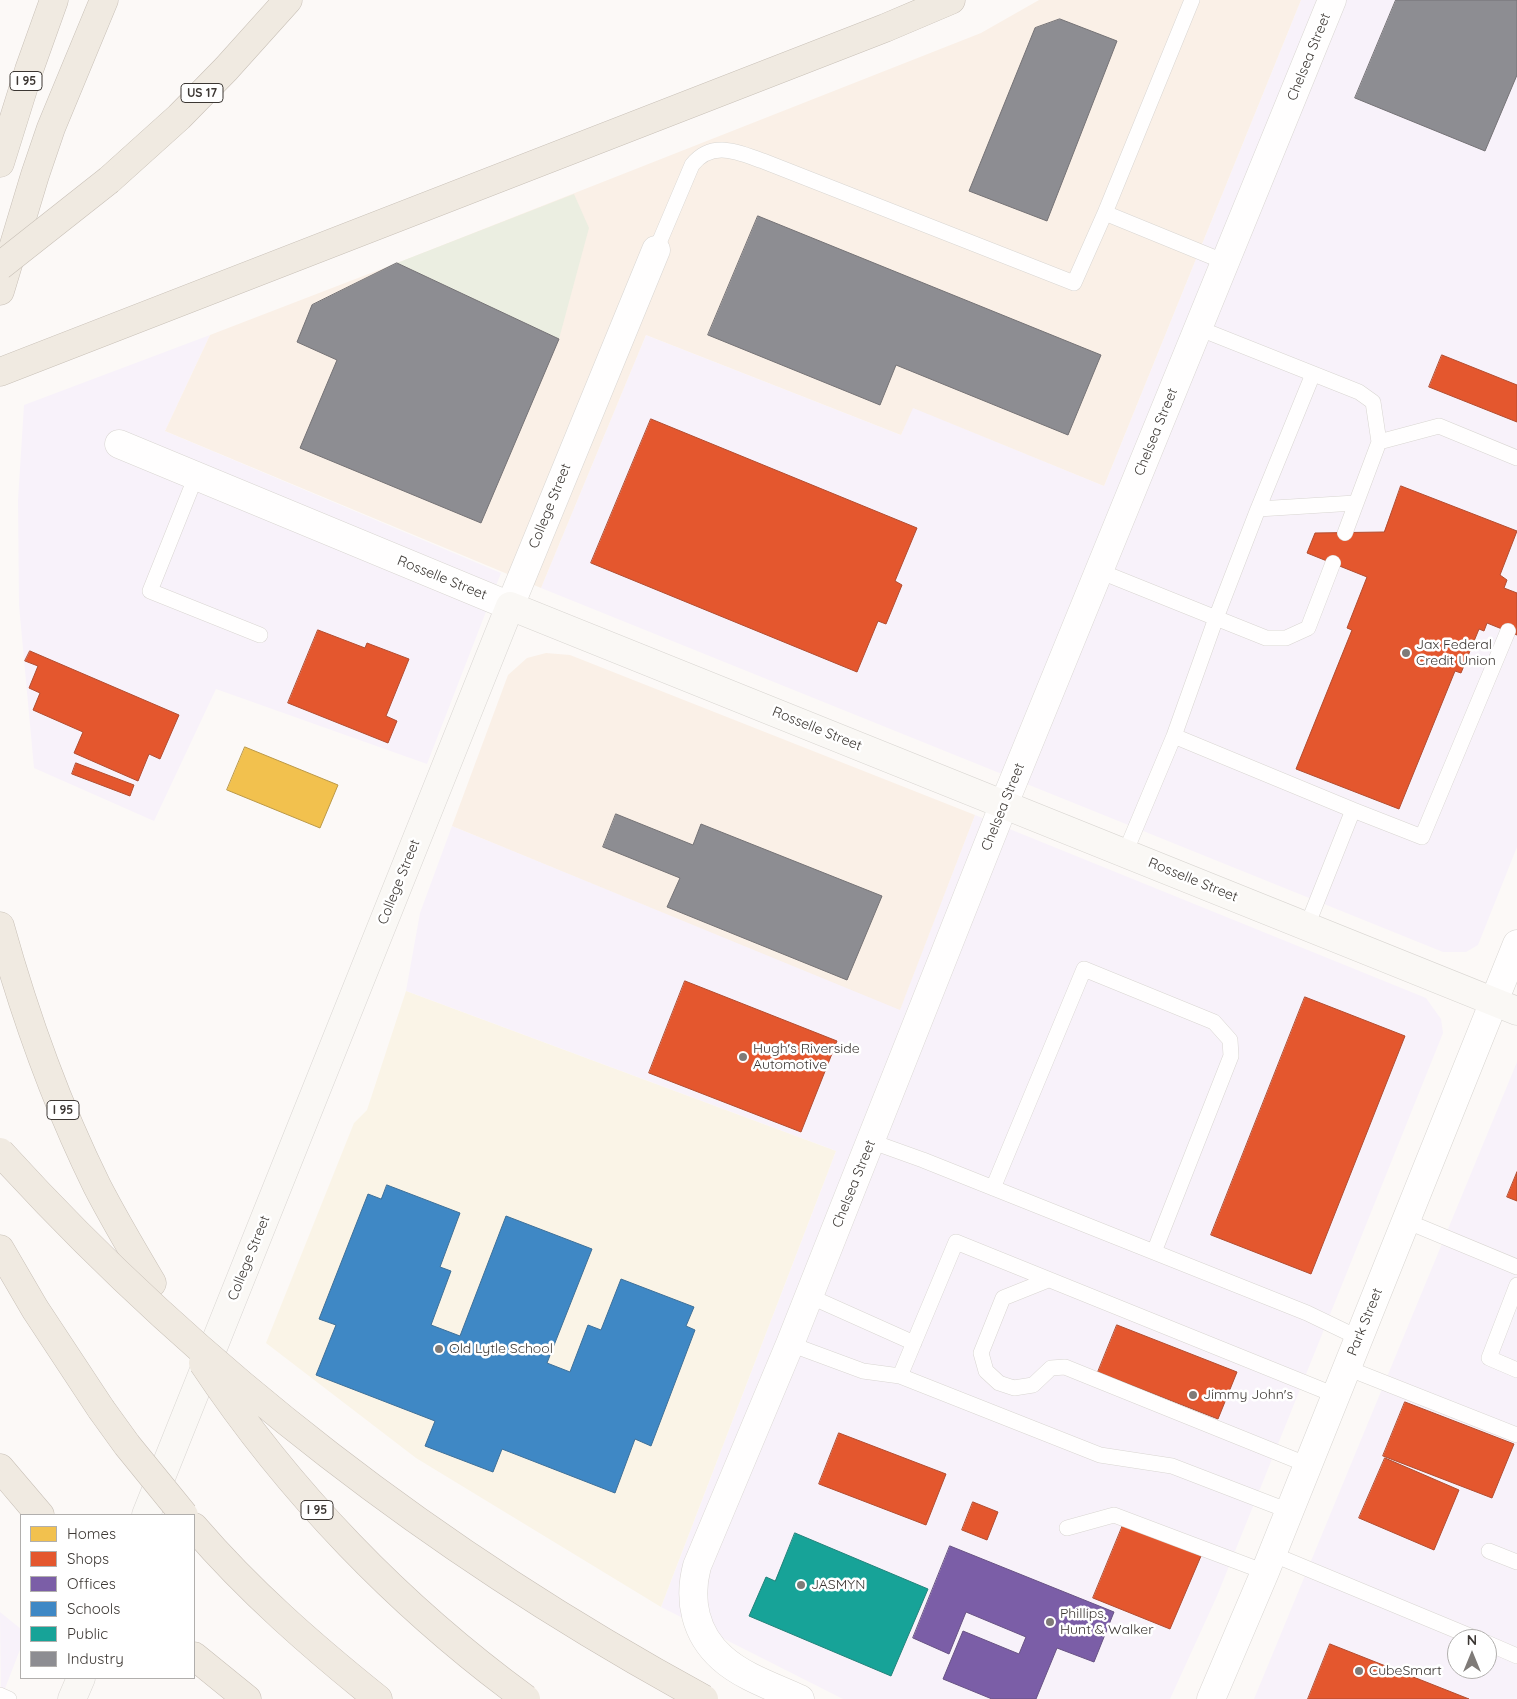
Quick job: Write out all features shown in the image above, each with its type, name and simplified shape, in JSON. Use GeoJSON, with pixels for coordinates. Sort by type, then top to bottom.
{"type":"FeatureCollection","features":[{"type":"Feature","properties":{"kind":"highway","name":"I 95"},"geometry":{"type":"LineString","coordinates":[[0,163],[26,78],[54,0]]}},
{"type":"Feature","properties":{"kind":"highway"},"geometry":{"type":"LineString","coordinates":[[0,291],[35,175],[104,0]]}},
{"type":"Feature","properties":{"kind":"highway","name":"US 17"},"geometry":{"type":"LineString","coordinates":[[0,266],[109,180],[179,117],[226,69],[288,0]]}},
{"type":"Feature","properties":{"kind":"highway"},"geometry":{"type":"LineString","coordinates":[[0,372],[884,28],[951,0]]}},
{"type":"Feature","properties":{"kind":"highway","name":"I 95"},"geometry":{"type":"LineString","coordinates":[[0,926],[25,1010],[46,1071],[98,1187],[179,1327],[237,1413],[311,1504],[355,1551],[403,1598],[450,1639],[498,1679],[526,1699]]}},
{"type":"Feature","properties":{"kind":"highway"},"geometry":{"type":"LineString","coordinates":[[0,1152],[65,1221],[156,1309],[300,1432],[401,1510],[506,1582],[614,1649],[704,1699]]}},
{"type":"Feature","properties":{"kind":"highway"},"geometry":{"type":"LineString","coordinates":[[0,1248],[35,1309],[101,1409],[183,1514]]}},
{"type":"Feature","properties":{"kind":"highway"},"geometry":{"type":"LineString","coordinates":[[0,1468],[38,1514]]}},
{"type":"Feature","properties":{"kind":"highway"},"geometry":{"type":"LineString","coordinates":[[0,1477],[38,1514]]}},
{"type":"Feature","properties":{"kind":"highway"},"geometry":{"type":"LineString","coordinates":[[195,1528],[238,1575],[283,1619],[378,1699]]}},
{"type":"Feature","properties":{"kind":"highway"},"geometry":{"type":"LineString","coordinates":[[195,1657],[247,1699]]}},
{"type":"Feature","properties":{"kind":"main road","name":"Rosselle Street"},"geometry":{"type":"LineString","coordinates":[[510,606],[1505,1006]]}},
{"type":"Feature","properties":{"kind":"main road","name":"College Street"},"geometry":{"type":"LineString","coordinates":[[146,1514],[510,606]]}},
{"type":"Feature","properties":{"kind":"main road"},"geometry":{"type":"LineString","coordinates":[[72,1699],[81,1679]]}},
{"type":"Feature","properties":{"kind":"street","name":"Chelsea Street"},"geometry":{"type":"LineString","coordinates":[[800,1699],[752,1676],[722,1658],[703,1634],[693,1606],[692,1592],[697,1566],[790,1344],[1004,804],[1332,0]]}},
{"type":"Feature","properties":{"kind":"street","name":"College Street"},"geometry":{"type":"LineString","coordinates":[[510,606],[656,250]]}},
{"type":"Feature","properties":{"kind":"street","name":"Rosselle Street"},"geometry":{"type":"LineString","coordinates":[[119,444],[510,606]]}},
{"type":"Feature","properties":{"kind":"street","name":"Park Street"},"geometry":{"type":"LineString","coordinates":[[1211,1699],[1406,1221],[1505,1006],[1517,944]]}},
{"type":"Feature","properties":{"kind":"lane"},"geometry":{"type":"LineString","coordinates":[[656,250],[692,165],[698,157],[706,152],[715,150],[742,154],[763,161],[1074,283],[1105,213],[1192,0]]}},
{"type":"Feature","properties":{"kind":"lane"},"geometry":{"type":"LineString","coordinates":[[1105,213],[1225,262]]}},
{"type":"Feature","properties":{"kind":"lane"},"geometry":{"type":"LineString","coordinates":[[1198,328],[1359,392],[1374,402],[1378,442],[1345,533]]}},
{"type":"Feature","properties":{"kind":"lane"},"geometry":{"type":"LineString","coordinates":[[1126,853],[1174,736],[1216,618],[1313,374]]}},
{"type":"Feature","properties":{"kind":"lane"},"geometry":{"type":"LineString","coordinates":[[1378,442],[1439,426],[1517,458]]}},
{"type":"Feature","properties":{"kind":"lane"},"geometry":{"type":"LineString","coordinates":[[196,476],[150,591],[260,635]]}},
{"type":"Feature","properties":{"kind":"lane"},"geometry":{"type":"LineString","coordinates":[[1258,509],[1355,503]]}},
{"type":"Feature","properties":{"kind":"lane"},"geometry":{"type":"LineString","coordinates":[[1099,571],[1266,638],[1286,638],[1308,628],[1334,563]]}},
{"type":"Feature","properties":{"kind":"lane"},"geometry":{"type":"LineString","coordinates":[[1174,736],[1422,837],[1508,632]]}},
{"type":"Feature","properties":{"kind":"lane"},"geometry":{"type":"LineString","coordinates":[[1307,926],[1353,810]]}},
{"type":"Feature","properties":{"kind":"lane"},"geometry":{"type":"LineString","coordinates":[[993,1188],[1084,969],[1214,1022],[1230,1040],[1231,1056],[1154,1252]]}},
{"type":"Feature","properties":{"kind":"lane"},"geometry":{"type":"LineString","coordinates":[[870,1141],[923,1160],[1307,1313],[1359,1338]]}},
{"type":"Feature","properties":{"kind":"lane"},"geometry":{"type":"LineString","coordinates":[[1406,1221],[1517,1267]]}},
{"type":"Feature","properties":{"kind":"lane"},"geometry":{"type":"LineString","coordinates":[[900,1376],[956,1242],[1336,1395]]}},
{"type":"Feature","properties":{"kind":"lane"},"geometry":{"type":"LineString","coordinates":[[1048,1280],[1003,1298],[981,1352],[986,1371],[999,1384],[1014,1388],[1033,1385],[1051,1368],[1065,1367],[1308,1464]]}},
{"type":"Feature","properties":{"kind":"lane"},"geometry":{"type":"LineString","coordinates":[[1517,1285],[1489,1358],[1517,1370]]}},
{"type":"Feature","properties":{"kind":"lane"},"geometry":{"type":"LineString","coordinates":[[809,1296],[914,1343]]}},
{"type":"Feature","properties":{"kind":"lane"},"geometry":{"type":"LineString","coordinates":[[790,1344],[863,1371],[900,1376],[1100,1455],[1172,1466],[1289,1511]]}},
{"type":"Feature","properties":{"kind":"lane"},"geometry":{"type":"LineString","coordinates":[[1347,1368],[1517,1435]]}},
{"type":"Feature","properties":{"kind":"lane"},"geometry":{"type":"LineString","coordinates":[[1067,1528],[1114,1515],[1268,1563],[1450,1629]]}},
{"type":"Feature","properties":{"kind":"lane"},"geometry":{"type":"LineString","coordinates":[[1489,1552],[1517,1562]]}},
{"type":"Feature","properties":{"kind":"lane"},"geometry":{"type":"LineString","coordinates":[[1497,1647],[1517,1656]]}},
{"type":"Feature","properties":{"kind":"lane"},"geometry":{"type":"LineString","coordinates":[[0,1695],[9,1699]]}},
{"type":"Feature","properties":{"kind":"shaded area"},"geometry":{"type":"Polygon","coordinates":[[[1039,0],[1301,0],[1104,486],[913,408],[901,435],[646,335],[541,588],[165,431],[210,335],[981,33],[1039,0]]]}},
{"type":"Feature","properties":{"kind":"shaded area"},"geometry":{"type":"Polygon","coordinates":[[[1301,0],[1517,0],[1517,847],[1478,945],[1466,952],[1443,952],[541,588],[646,335],[901,435],[912,407],[1104,486],[1301,0]]]}},
{"type":"Feature","properties":{"kind":"shaded area"},"geometry":{"type":"Polygon","coordinates":[[[574,194],[589,228],[559,339],[397,263],[574,194]]]}},
{"type":"Feature","properties":{"kind":"shaded area"},"geometry":{"type":"Polygon","coordinates":[[[210,335],[165,431],[501,573],[427,764],[216,689],[154,821],[34,768],[19,605],[18,500],[24,405],[210,335]]]}},
{"type":"Feature","properties":{"kind":"shaded area"},"geometry":{"type":"Polygon","coordinates":[[[546,653],[570,655],[975,815],[900,1010],[452,826],[508,675],[527,658],[546,653]]]}},
{"type":"Feature","properties":{"kind":"shaded area"},"geometry":{"type":"Polygon","coordinates":[[[975,815],[1426,998],[1441,1019],[1443,1033],[1217,1596],[1170,1699],[843,1699],[661,1607],[836,1151],[406,991],[420,913],[452,826],[900,1009],[975,815]]]}},
{"type":"Feature","properties":{"kind":"shaded area"},"geometry":{"type":"Polygon","coordinates":[[[406,991],[836,1151],[661,1607],[416,1458],[266,1343],[354,1123],[367,1110],[406,991]]]}},
{"type":"Feature","properties":{"kind":"shaded area"},"geometry":{"type":"Polygon","coordinates":[[[1517,1062],[1517,1699],[1254,1699],[1517,1062]]]}},
{"type":"Feature","properties":{"kind":"shaded area"},"geometry":{"type":"Polygon","coordinates":[[[0,1612],[20,1628],[20,1650],[1,1699],[0,1612]]]}},
{"type":"Feature","properties":{"kind":"building: Homes"},"geometry":{"type":"Polygon","coordinates":[[[245,747],[338,785],[320,828],[227,790],[245,747]]]}},
{"type":"Feature","properties":{"kind":"building: Shops"},"geometry":{"type":"Polygon","coordinates":[[[1442,355],[1517,385],[1517,422],[1429,387],[1442,355]]]}},
{"type":"Feature","properties":{"kind":"building: Shops"},"geometry":{"type":"Polygon","coordinates":[[[651,419],[917,528],[895,581],[902,585],[886,624],[878,621],[857,672],[591,563],[651,419]]]}},
{"type":"Feature","properties":{"kind":"building: Shops","name":"Jax Federal Credit Union"},"geometry":{"type":"Polygon","coordinates":[[[1401,486],[1517,531],[1500,575],[1507,580],[1504,588],[1517,593],[1517,635],[1487,623],[1484,631],[1479,629],[1461,673],[1455,671],[1399,809],[1296,769],[1352,630],[1347,628],[1367,577],[1307,553],[1315,533],[1384,532],[1401,486]]]}},
{"type":"Feature","properties":{"kind":"building: Shops"},"geometry":{"type":"Polygon","coordinates":[[[318,630],[365,648],[367,643],[409,659],[386,716],[397,721],[388,743],[288,703],[318,630]]]}},
{"type":"Feature","properties":{"kind":"building: Shops"},"geometry":{"type":"Polygon","coordinates":[[[30,651],[179,715],[160,759],[149,754],[138,781],[74,753],[83,732],[33,710],[40,693],[29,688],[38,666],[25,661],[30,651]]]}},
{"type":"Feature","properties":{"kind":"building: Shops"},"geometry":{"type":"Polygon","coordinates":[[[76,763],[134,785],[130,796],[72,774],[76,763]]]}},
{"type":"Feature","properties":{"kind":"building: Shops","name":"Hugh's Riverside Automotive"},"geometry":{"type":"Polygon","coordinates":[[[685,981],[837,1041],[801,1132],[649,1073],[685,981]]]}},
{"type":"Feature","properties":{"kind":"building: Shops"},"geometry":{"type":"Polygon","coordinates":[[[1305,997],[1405,1036],[1311,1274],[1211,1235],[1305,997]]]}},
{"type":"Feature","properties":{"kind":"building: Shops"},"geometry":{"type":"Polygon","coordinates":[[[1517,1172],[1517,1201],[1507,1197],[1517,1172]]]}},
{"type":"Feature","properties":{"kind":"building: Shops","name":"Jimmy John's"},"geometry":{"type":"Polygon","coordinates":[[[1117,1325],[1237,1372],[1218,1419],[1098,1372],[1117,1325]]]}},
{"type":"Feature","properties":{"kind":"building: Shops"},"geometry":{"type":"Polygon","coordinates":[[[1405,1402],[1514,1444],[1492,1498],[1383,1456],[1405,1402]]]}},
{"type":"Feature","properties":{"kind":"building: Shops"},"geometry":{"type":"Polygon","coordinates":[[[839,1433],[946,1474],[926,1525],[819,1484],[839,1433]]]}},
{"type":"Feature","properties":{"kind":"building: Shops"},"geometry":{"type":"Polygon","coordinates":[[[1385,1458],[1459,1490],[1434,1550],[1359,1518],[1385,1458]]]}},
{"type":"Feature","properties":{"kind":"building: Shops"},"geometry":{"type":"Polygon","coordinates":[[[973,1502],[998,1512],[987,1540],[962,1530],[973,1502]]]}},
{"type":"Feature","properties":{"kind":"building: Shops"},"geometry":{"type":"Polygon","coordinates":[[[1123,1525],[1201,1556],[1170,1629],[1093,1598],[1123,1525]]]}},
{"type":"Feature","properties":{"kind":"building: Shops","name":"CubeSmart"},"geometry":{"type":"Polygon","coordinates":[[[1330,1644],[1469,1699],[1308,1699],[1330,1644]]]}},
{"type":"Feature","properties":{"kind":"building: Offices","name":"Phillips, Hunt & Walker"},"geometry":{"type":"Polygon","coordinates":[[[950,1546],[1114,1612],[1094,1662],[1057,1648],[1036,1699],[992,1699],[943,1679],[963,1631],[1019,1654],[1026,1637],[966,1612],[949,1654],[913,1638],[950,1546]]]}},
{"type":"Feature","properties":{"kind":"building: Schools","name":"Old Lytle School"},"geometry":{"type":"Polygon","coordinates":[[[387,1185],[460,1213],[440,1267],[451,1271],[431,1325],[460,1336],[506,1216],[592,1249],[547,1363],[570,1372],[588,1325],[601,1330],[621,1279],[694,1307],[686,1326],[695,1330],[651,1446],[635,1439],[615,1493],[502,1449],[493,1472],[425,1446],[435,1421],[316,1375],[336,1325],[319,1319],[368,1194],[381,1199],[387,1185]]]}},
{"type":"Feature","properties":{"kind":"building: Public"},"geometry":{"type":"Polygon","coordinates":[[[795,1533],[928,1589],[891,1676],[749,1616],[766,1577],[775,1581],[795,1533]]]}},
{"type":"Feature","properties":{"kind":"building: Industry"},"geometry":{"type":"Polygon","coordinates":[[[1396,0],[1517,0],[1517,75],[1485,151],[1355,98],[1396,0]]]}},
{"type":"Feature","properties":{"kind":"building: Industry"},"geometry":{"type":"Polygon","coordinates":[[[1060,19],[1117,41],[1047,221],[969,191],[1035,28],[1060,19]]]}},
{"type":"Feature","properties":{"kind":"building: Industry"},"geometry":{"type":"Polygon","coordinates":[[[758,216],[1101,355],[1068,435],[896,365],[880,405],[708,335],[758,216]]]}},
{"type":"Feature","properties":{"kind":"building: Industry"},"geometry":{"type":"Polygon","coordinates":[[[397,263],[559,339],[481,523],[300,448],[337,360],[297,342],[312,305],[397,263]]]}},
{"type":"Feature","properties":{"kind":"building: Industry"},"geometry":{"type":"Polygon","coordinates":[[[616,814],[693,845],[701,824],[882,896],[847,980],[667,907],[680,878],[603,847],[616,814]]]}},
{"type":"Feature","properties":{"kind":"place","name":"Jax Federal Credit Union"},"geometry":{"type":"Point","coordinates":[1406,653]}},
{"type":"Feature","properties":{"kind":"place","name":"Hugh's Riverside Automotive"},"geometry":{"type":"Point","coordinates":[743,1057]}},
{"type":"Feature","properties":{"kind":"place","name":"Old Lytle School"},"geometry":{"type":"Point","coordinates":[439,1349]}},
{"type":"Feature","properties":{"kind":"place","name":"Jimmy John's"},"geometry":{"type":"Point","coordinates":[1193,1395]}},
{"type":"Feature","properties":{"kind":"place","name":"JASMYN"},"geometry":{"type":"Point","coordinates":[801,1585]}},
{"type":"Feature","properties":{"kind":"place","name":"Phillips, Hunt & Walker"},"geometry":{"type":"Point","coordinates":[1050,1622]}},
{"type":"Feature","properties":{"kind":"place","name":"CubeSmart"},"geometry":{"type":"Point","coordinates":[1359,1671]}}]}
